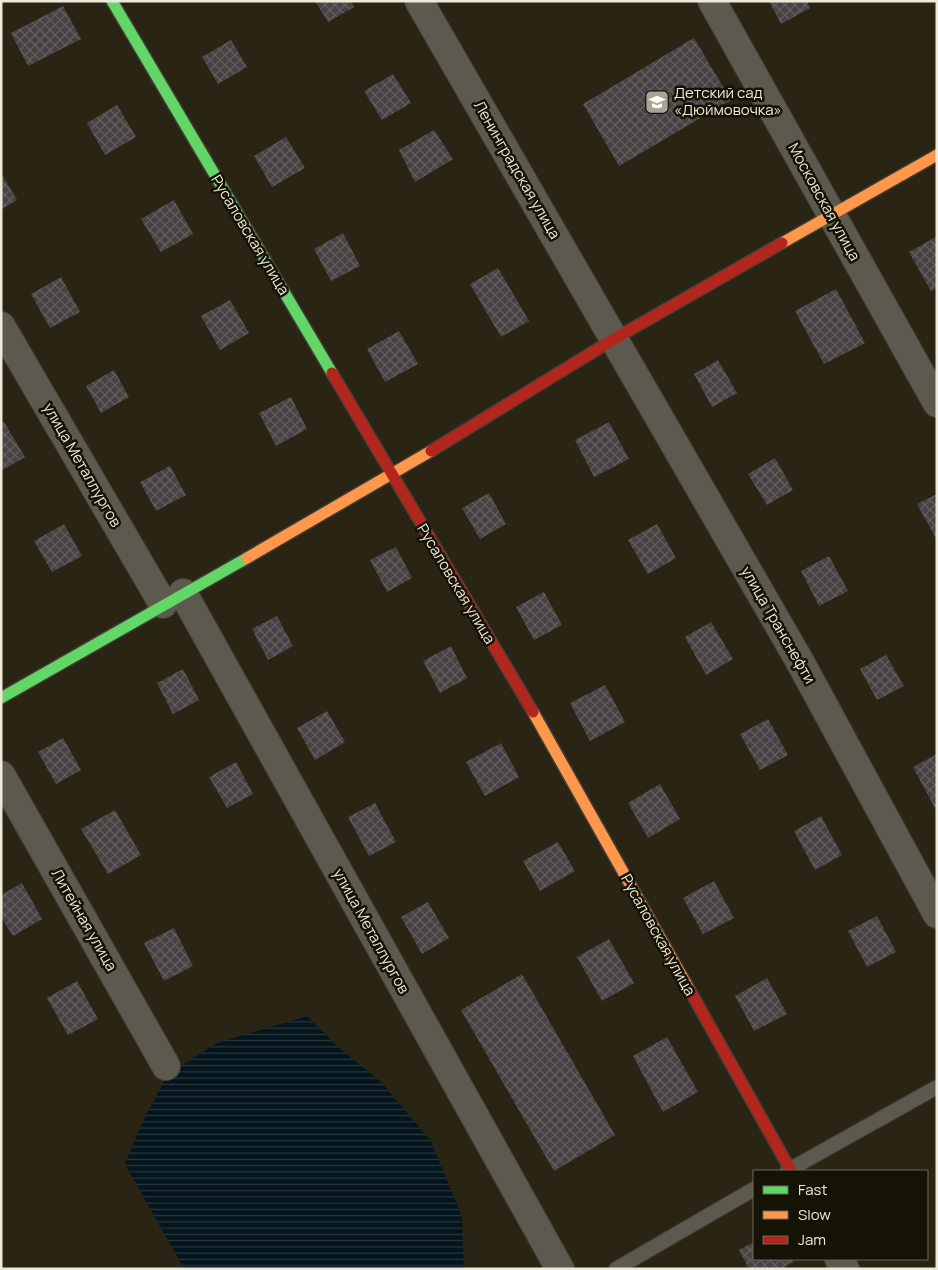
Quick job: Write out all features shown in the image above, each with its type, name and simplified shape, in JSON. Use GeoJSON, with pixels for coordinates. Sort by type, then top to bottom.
{"type":"FeatureCollection","features":[{"type":"Feature","properties":{"kind":"street","name":"Русаловская улица"},"geometry":{"type":"LineString","coordinates":[[112,1],[537,720],[789,1170]]}},
{"type":"Feature","properties":{"kind":"street","name":"Ленинградская улица"},"geometry":{"type":"LineString","coordinates":[[419,1],[614,339]]}},
{"type":"Feature","properties":{"kind":"street","name":"Московская улица"},"geometry":{"type":"LineString","coordinates":[[712,1],[937,403]]}},
{"type":"Feature","properties":{"kind":"street"},"geometry":{"type":"LineString","coordinates":[[1,698],[392,475],[614,339],[937,155]]}},
{"type":"Feature","properties":{"kind":"street","name":"улица Металлургов"},"geometry":{"type":"LineString","coordinates":[[1,326],[173,599],[560,1269]]}},
{"type":"Feature","properties":{"kind":"street","name":"улица Транснефти"},"geometry":{"type":"LineString","coordinates":[[614,339],[799,660],[937,914]]}},
{"type":"Feature","properties":{"kind":"street","name":"Литейная улица"},"geometry":{"type":"LineString","coordinates":[[1,775],[166,1066]]}},
{"type":"Feature","properties":{"kind":"lane"},"geometry":{"type":"LineString","coordinates":[[789,1170],[937,1087]]}},
{"type":"Feature","properties":{"kind":"lane"},"geometry":{"type":"LineString","coordinates":[[616,1269],[753,1190]]}},
{"type":"Feature","properties":{"kind":"water"},"geometry":{"type":"Polygon","coordinates":[[[307,1016],[337,1046],[380,1081],[431,1141],[462,1217],[464,1269],[184,1269],[125,1164],[141,1125],[167,1075],[217,1043],[307,1016]]]}},
{"type":"Feature","properties":{"kind":"building"},"geometry":{"type":"Polygon","coordinates":[[[315,1],[351,1],[354,7],[328,22],[315,1]]]}},
{"type":"Feature","properties":{"kind":"building"},"geometry":{"type":"Polygon","coordinates":[[[769,1],[807,1],[810,8],[781,24],[769,1]]]}},
{"type":"Feature","properties":{"kind":"building"},"geometry":{"type":"Polygon","coordinates":[[[63,6],[81,39],[28,66],[11,33],[63,6]]]}},
{"type":"Feature","properties":{"kind":"building","name":"Детский сад «Дюймовочка»"},"geometry":{"type":"Polygon","coordinates":[[[694,38],[731,100],[619,166],[583,104],[694,38]]]}},
{"type":"Feature","properties":{"kind":"building"},"geometry":{"type":"Polygon","coordinates":[[[231,40],[247,67],[218,84],[202,57],[231,40]]]}},
{"type":"Feature","properties":{"kind":"building"},"geometry":{"type":"Polygon","coordinates":[[[393,74],[411,103],[382,120],[364,91],[393,74]]]}},
{"type":"Feature","properties":{"kind":"building"},"geometry":{"type":"Polygon","coordinates":[[[117,105],[136,137],[105,155],[87,123],[117,105]]]}},
{"type":"Feature","properties":{"kind":"building"},"geometry":{"type":"Polygon","coordinates":[[[434,130],[453,159],[415,182],[399,150],[434,130]]]}},
{"type":"Feature","properties":{"kind":"building"},"geometry":{"type":"Polygon","coordinates":[[[286,137],[305,168],[272,187],[254,156],[286,137]]]}},
{"type":"Feature","properties":{"kind":"building"},"geometry":{"type":"Polygon","coordinates":[[[1,173],[17,200],[1,210],[1,173]]]}},
{"type":"Feature","properties":{"kind":"building"},"geometry":{"type":"Polygon","coordinates":[[[174,200],[193,234],[161,252],[141,219],[174,200]]]}},
{"type":"Feature","properties":{"kind":"building"},"geometry":{"type":"Polygon","coordinates":[[[343,233],[360,266],[331,281],[314,249],[343,233]]]}},
{"type":"Feature","properties":{"kind":"building"},"geometry":{"type":"Polygon","coordinates":[[[936,237],[937,288],[931,291],[909,252],[936,237]]]}},
{"type":"Feature","properties":{"kind":"building"},"geometry":{"type":"Polygon","coordinates":[[[498,268],[529,321],[501,337],[470,284],[498,268]]]}},
{"type":"Feature","properties":{"kind":"building"},"geometry":{"type":"Polygon","coordinates":[[[61,277],[80,312],[50,328],[31,294],[61,277]]]}},
{"type":"Feature","properties":{"kind":"building"},"geometry":{"type":"Polygon","coordinates":[[[836,289],[865,343],[824,364],[795,311],[836,289]]]}},
{"type":"Feature","properties":{"kind":"building"},"geometry":{"type":"Polygon","coordinates":[[[230,300],[249,333],[220,350],[201,316],[230,300]]]}},
{"type":"Feature","properties":{"kind":"building"},"geometry":{"type":"Polygon","coordinates":[[[399,331],[418,364],[385,382],[367,349],[399,331]]]}},
{"type":"Feature","properties":{"kind":"building"},"geometry":{"type":"Polygon","coordinates":[[[718,360],[737,393],[712,407],[694,374],[718,360]]]}},
{"type":"Feature","properties":{"kind":"building"},"geometry":{"type":"Polygon","coordinates":[[[114,370],[129,397],[101,413],[86,386],[114,370]]]}},
{"type":"Feature","properties":{"kind":"building"},"geometry":{"type":"Polygon","coordinates":[[[291,397],[307,429],[276,446],[259,413],[291,397]]]}},
{"type":"Feature","properties":{"kind":"building"},"geometry":{"type":"Polygon","coordinates":[[[4,422],[25,457],[1,471],[1,423],[4,422]]]}},
{"type":"Feature","properties":{"kind":"building"},"geometry":{"type":"Polygon","coordinates":[[[609,422],[629,459],[594,477],[575,440],[609,422]]]}},
{"type":"Feature","properties":{"kind":"building"},"geometry":{"type":"Polygon","coordinates":[[[775,458],[793,490],[767,505],[748,474],[775,458]]]}},
{"type":"Feature","properties":{"kind":"building"},"geometry":{"type":"Polygon","coordinates":[[[170,466],[186,495],[156,511],[140,482],[170,466]]]}},
{"type":"Feature","properties":{"kind":"building"},"geometry":{"type":"Polygon","coordinates":[[[489,493],[506,524],[480,539],[462,508],[489,493]]]}},
{"type":"Feature","properties":{"kind":"building"},"geometry":{"type":"Polygon","coordinates":[[[937,494],[937,540],[917,504],[937,494]]]}},
{"type":"Feature","properties":{"kind":"building"},"geometry":{"type":"Polygon","coordinates":[[[64,524],[82,556],[52,572],[34,541],[64,524]]]}},
{"type":"Feature","properties":{"kind":"building"},"geometry":{"type":"Polygon","coordinates":[[[657,524],[676,558],[648,574],[628,540],[657,524]]]}},
{"type":"Feature","properties":{"kind":"building"},"geometry":{"type":"Polygon","coordinates":[[[396,547],[412,578],[387,592],[370,560],[396,547]]]}},
{"type":"Feature","properties":{"kind":"building"},"geometry":{"type":"Polygon","coordinates":[[[829,556],[848,591],[819,606],[801,571],[829,556]]]}},
{"type":"Feature","properties":{"kind":"building"},"geometry":{"type":"Polygon","coordinates":[[[544,592],[562,625],[534,640],[516,607],[544,592]]]}},
{"type":"Feature","properties":{"kind":"building"},"geometry":{"type":"Polygon","coordinates":[[[277,616],[293,646],[268,660],[252,629],[277,616]]]}},
{"type":"Feature","properties":{"kind":"building"},"geometry":{"type":"Polygon","coordinates":[[[711,622],[733,659],[706,675],[685,637],[711,622]]]}},
{"type":"Feature","properties":{"kind":"building"},"geometry":{"type":"Polygon","coordinates":[[[451,646],[467,678],[440,693],[423,661],[451,646]]]}},
{"type":"Feature","properties":{"kind":"building"},"geometry":{"type":"Polygon","coordinates":[[[886,655],[904,686],[877,700],[860,669],[886,655]]]}},
{"type":"Feature","properties":{"kind":"building"},"geometry":{"type":"Polygon","coordinates":[[[183,669],[199,700],[173,714],[157,683],[183,669]]]}},
{"type":"Feature","properties":{"kind":"building"},"geometry":{"type":"Polygon","coordinates":[[[605,685],[625,722],[590,741],[570,703],[605,685]]]}},
{"type":"Feature","properties":{"kind":"building"},"geometry":{"type":"Polygon","coordinates":[[[327,711],[345,742],[315,760],[297,728],[327,711]]]}},
{"type":"Feature","properties":{"kind":"building"},"geometry":{"type":"Polygon","coordinates":[[[768,719],[788,755],[760,770],[740,734],[768,719]]]}},
{"type":"Feature","properties":{"kind":"building"},"geometry":{"type":"Polygon","coordinates":[[[63,738],[81,770],[56,784],[38,752],[63,738]]]}},
{"type":"Feature","properties":{"kind":"building"},"geometry":{"type":"Polygon","coordinates":[[[501,743],[519,777],[485,796],[466,762],[501,743]]]}},
{"type":"Feature","properties":{"kind":"building"},"geometry":{"type":"Polygon","coordinates":[[[937,754],[937,812],[913,767],[937,754]]]}},
{"type":"Feature","properties":{"kind":"building"},"geometry":{"type":"Polygon","coordinates":[[[236,762],[253,794],[227,808],[209,777],[236,762]]]}},
{"type":"Feature","properties":{"kind":"building"},"geometry":{"type":"Polygon","coordinates":[[[660,784],[680,819],[648,838],[628,803],[660,784]]]}},
{"type":"Feature","properties":{"kind":"building"},"geometry":{"type":"Polygon","coordinates":[[[375,803],[396,842],[369,856],[348,817],[375,803]]]}},
{"type":"Feature","properties":{"kind":"building"},"geometry":{"type":"Polygon","coordinates":[[[115,810],[141,855],[108,874],[81,829],[115,810]]]}},
{"type":"Feature","properties":{"kind":"building"},"geometry":{"type":"Polygon","coordinates":[[[821,816],[842,855],[815,870],[794,831],[821,816]]]}},
{"type":"Feature","properties":{"kind":"building"},"geometry":{"type":"Polygon","coordinates":[[[558,842],[575,871],[540,891],[523,861],[558,842]]]}},
{"type":"Feature","properties":{"kind":"building"},"geometry":{"type":"Polygon","coordinates":[[[714,881],[734,918],[703,934],[683,898],[714,881]]]}},
{"type":"Feature","properties":{"kind":"building"},"geometry":{"type":"Polygon","coordinates":[[[22,883],[42,919],[13,936],[1,917],[1,895],[22,883]]]}},
{"type":"Feature","properties":{"kind":"building"},"geometry":{"type":"Polygon","coordinates":[[[428,902],[449,938],[422,954],[401,917],[428,902]]]}},
{"type":"Feature","properties":{"kind":"building"},"geometry":{"type":"Polygon","coordinates":[[[877,916],[896,952],[867,967],[848,931],[877,916]]]}},
{"type":"Feature","properties":{"kind":"building"},"geometry":{"type":"Polygon","coordinates":[[[174,928],[193,966],[164,981],[144,943],[174,928]]]}},
{"type":"Feature","properties":{"kind":"building"},"geometry":{"type":"Polygon","coordinates":[[[609,939],[634,983],[602,1001],[577,957],[609,939]]]}},
{"type":"Feature","properties":{"kind":"building"},"geometry":{"type":"Polygon","coordinates":[[[522,974],[615,1135],[554,1171],[461,1010],[522,974]]]}},
{"type":"Feature","properties":{"kind":"building"},"geometry":{"type":"Polygon","coordinates":[[[767,978],[787,1014],[754,1031],[735,996],[767,978]]]}},
{"type":"Feature","properties":{"kind":"building"},"geometry":{"type":"Polygon","coordinates":[[[77,981],[98,1019],[68,1035],[47,998],[77,981]]]}},
{"type":"Feature","properties":{"kind":"building"},"geometry":{"type":"Polygon","coordinates":[[[667,1037],[698,1092],[663,1112],[633,1056],[667,1037]]]}},
{"type":"Feature","properties":{"kind":"building"},"geometry":{"type":"Polygon","coordinates":[[[753,1243],[753,1260],[792,1260],[793,1262],[781,1269],[749,1269],[739,1250],[753,1243]]]}},
{"type":"Feature","properties":{"kind":"traffic: fast"},"geometry":{"type":"LineString","coordinates":[[112,1],[332,373]]}},
{"type":"Feature","properties":{"kind":"traffic: fast"},"geometry":{"type":"LineString","coordinates":[[1,698],[247,558]]}},
{"type":"Feature","properties":{"kind":"traffic: slow"},"geometry":{"type":"LineString","coordinates":[[782,243],[937,155]]}},
{"type":"Feature","properties":{"kind":"traffic: slow"},"geometry":{"type":"LineString","coordinates":[[247,558],[431,451]]}},
{"type":"Feature","properties":{"kind":"traffic: slow"},"geometry":{"type":"LineString","coordinates":[[533,712],[689,989]]}},
{"type":"Feature","properties":{"kind":"traffic: jam"},"geometry":{"type":"LineString","coordinates":[[431,451],[614,339],[782,243]]}},
{"type":"Feature","properties":{"kind":"traffic: jam"},"geometry":{"type":"LineString","coordinates":[[332,373],[533,712]]}},
{"type":"Feature","properties":{"kind":"traffic: jam"},"geometry":{"type":"LineString","coordinates":[[689,989],[790,1170]]}},
{"type":"Feature","properties":{"kind":"place","name":"Детский сад «Дюймовочка»"},"geometry":{"type":"Point","coordinates":[657,102]}}]}
